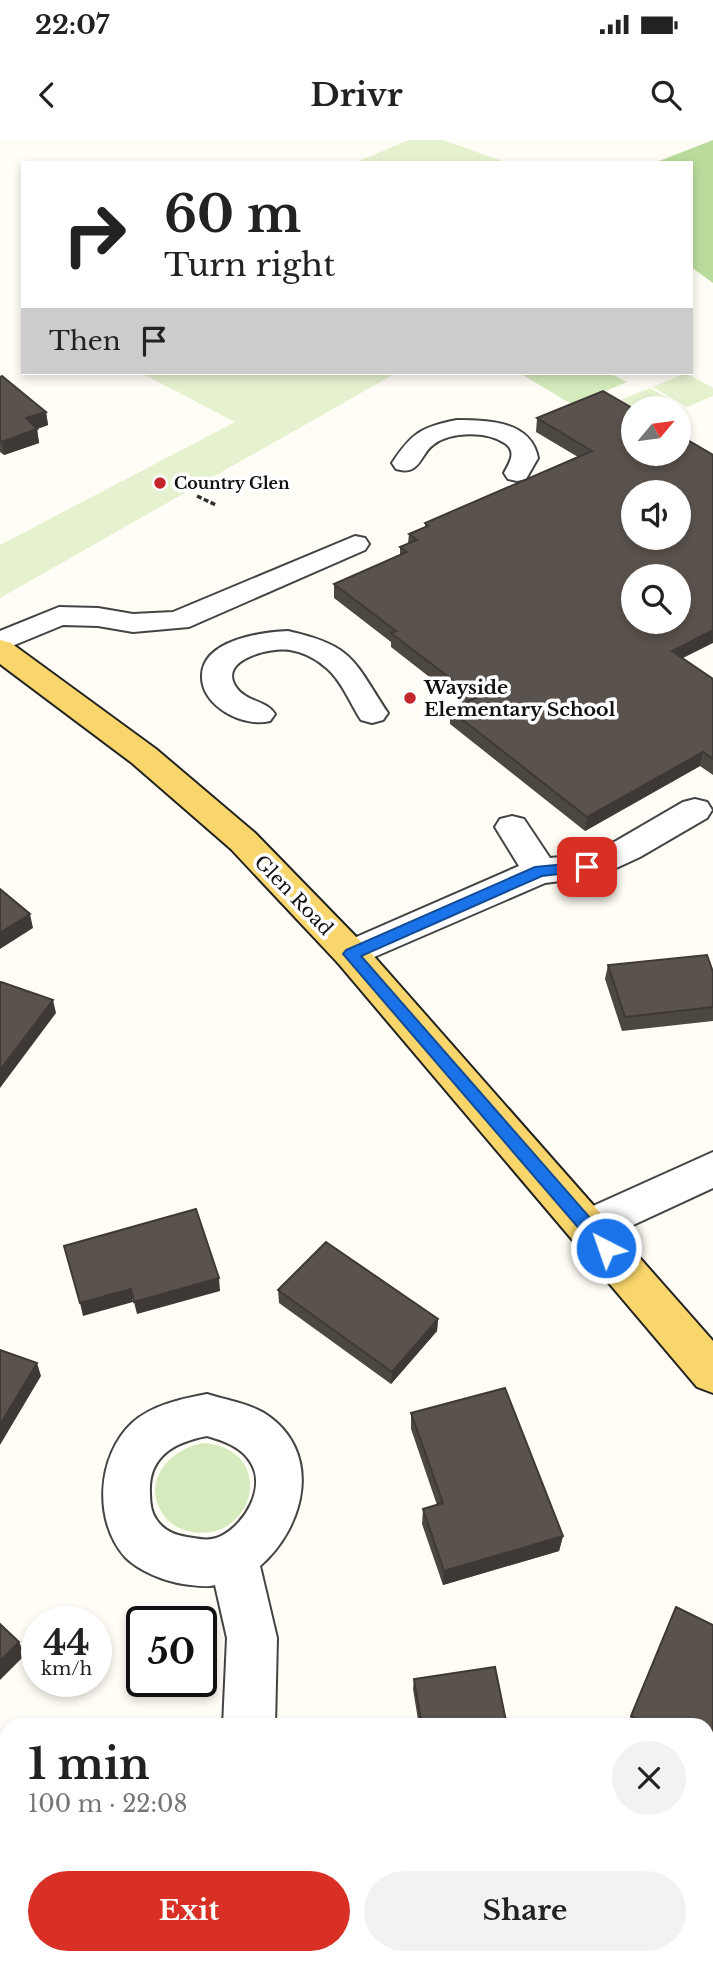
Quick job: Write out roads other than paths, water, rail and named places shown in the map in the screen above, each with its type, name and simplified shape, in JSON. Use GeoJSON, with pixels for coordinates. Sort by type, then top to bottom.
{"type":"FeatureCollection","features":[{"type":"Feature","properties":{"kind":"main road","name":"Glen Road"},"geometry":{"type":"LineString","coordinates":[[0,649],[144,756],[243,841],[351,954],[713,1373]]}},
{"type":"Feature","properties":{"kind":"street"},"geometry":{"type":"LineString","coordinates":[[405,463],[425,438],[438,431],[459,426],[480,427],[502,431],[520,442],[527,453],[526,463],[517,473]]}},
{"type":"Feature","properties":{"kind":"street"},"geometry":{"type":"LineString","coordinates":[[0,642],[59,616],[97,617],[133,623],[178,621],[355,544]]}},
{"type":"Feature","properties":{"kind":"street"},"geometry":{"type":"LineString","coordinates":[[259,714],[234,705],[218,687],[217,671],[227,656],[249,643],[278,639],[308,642],[336,660],[372,713]]}},
{"type":"Feature","properties":{"kind":"street"},"geometry":{"type":"LineString","coordinates":[[351,954],[540,871],[587,867],[628,849],[695,810]]}},
{"type":"Feature","properties":{"kind":"street"},"geometry":{"type":"LineString","coordinates":[[512,827],[540,871]]}},
{"type":"Feature","properties":{"kind":"street"},"geometry":{"type":"LineString","coordinates":[[588,1227],[713,1169]]}},
{"type":"Feature","properties":{"kind":"street"},"geometry":{"type":"LineString","coordinates":[[233,1555],[252,1638],[249,1718]]}},
{"type":"Feature","properties":{"kind":"place","name":"Country Glen"},"geometry":{"type":"Point","coordinates":[160,483]}},
{"type":"Feature","properties":{"kind":"place","name":"Wayside Elementary School"},"geometry":{"type":"Point","coordinates":[410,698]}}]}
